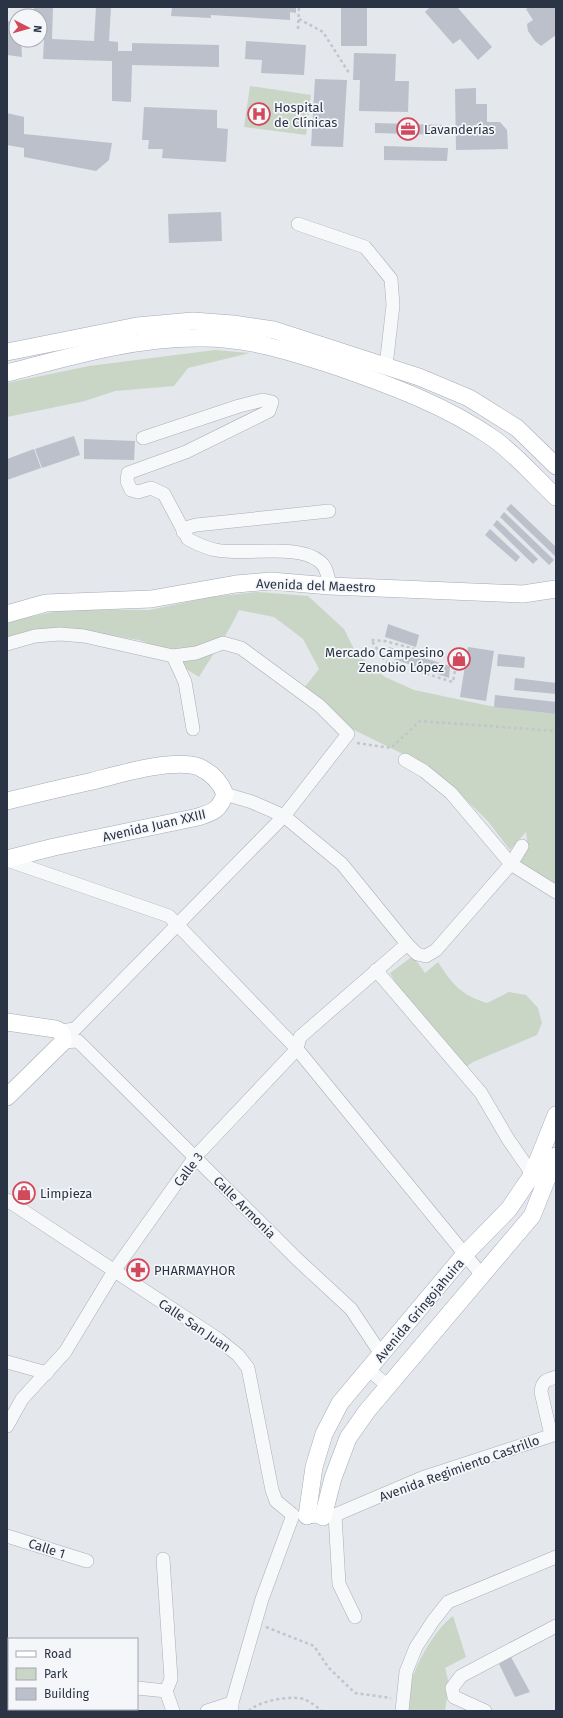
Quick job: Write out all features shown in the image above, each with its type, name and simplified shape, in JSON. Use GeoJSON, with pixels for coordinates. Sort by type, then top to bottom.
{"type":"FeatureCollection","features":[{"type":"Feature","properties":{"kind":"main road"},"geometry":{"type":"LineString","coordinates":[[7,352],[138,326],[193,321],[233,324],[274,330],[419,377],[469,398],[517,428],[556,466]]}},
{"type":"Feature","properties":{"kind":"main road"},"geometry":{"type":"LineString","coordinates":[[7,372],[102,349],[149,341],[198,338],[265,344],[395,386],[453,414],[495,440],[556,497]]}},
{"type":"Feature","properties":{"kind":"main road","name":"Avenida del Maestro"},"geometry":{"type":"LineString","coordinates":[[7,614],[46,603],[151,599],[236,584],[271,581],[330,586],[523,594],[556,589]]}},
{"type":"Feature","properties":{"kind":"main road"},"geometry":{"type":"LineString","coordinates":[[7,801],[139,770],[176,764],[198,767],[210,774],[220,782],[225,794]]}},
{"type":"Feature","properties":{"kind":"main road","name":"Avenida Juan XXIII"},"geometry":{"type":"LineString","coordinates":[[7,859],[54,847],[198,817],[214,811],[222,805],[225,794]]}},
{"type":"Feature","properties":{"kind":"main road"},"geometry":{"type":"LineString","coordinates":[[7,1022],[55,1028],[61,1036],[7,1097]]}},
{"type":"Feature","properties":{"kind":"main road","name":"Avenida Gringojahuira"},"geometry":{"type":"LineString","coordinates":[[314,1516],[314,1467],[324,1434],[340,1404],[465,1254],[509,1209],[532,1176],[556,1115]]}},
{"type":"Feature","properties":{"kind":"main road","name":"Avenida Gringojahuira"},"geometry":{"type":"LineString","coordinates":[[314,1516],[333,1478],[348,1438],[367,1411],[481,1274],[532,1216],[556,1156]]}},
{"type":"Feature","properties":{"kind":"street"},"geometry":{"type":"LineString","coordinates":[[298,224],[365,247],[391,279],[393,305],[386,366]]}},
{"type":"Feature","properties":{"kind":"street"},"geometry":{"type":"LineString","coordinates":[[143,438],[239,406],[263,400],[272,402],[269,411],[186,452],[128,474],[126,481],[131,490],[138,492],[151,488],[164,494],[188,539],[216,550],[241,552],[283,551],[312,557],[324,566],[330,586]]}},
{"type":"Feature","properties":{"kind":"street"},"geometry":{"type":"LineString","coordinates":[[183,532],[189,527],[207,523],[329,511]]}},
{"type":"Feature","properties":{"kind":"street"},"geometry":{"type":"LineString","coordinates":[[7,644],[35,636],[60,634],[84,636],[173,656],[196,654],[223,643],[241,648],[320,706],[348,734],[284,816],[75,1029],[61,1036]]}},
{"type":"Feature","properties":{"kind":"street"},"geometry":{"type":"LineString","coordinates":[[173,656],[185,682],[193,729]]}},
{"type":"Feature","properties":{"kind":"street"},"geometry":{"type":"LineString","coordinates":[[405,760],[424,771],[451,793],[511,864],[556,892]]}},
{"type":"Feature","properties":{"kind":"street"},"geometry":{"type":"LineString","coordinates":[[225,794],[252,802],[284,816],[342,864],[406,944],[417,954],[426,956],[436,950],[511,864],[522,846]]}},
{"type":"Feature","properties":{"kind":"street"},"geometry":{"type":"LineString","coordinates":[[7,859],[169,916],[297,1049],[481,1274]]}},
{"type":"Feature","properties":{"kind":"street","name":"Calle 3"},"geometry":{"type":"LineString","coordinates":[[7,1426],[22,1399],[66,1352],[114,1271],[195,1157],[297,1049],[300,1037],[406,944]]}},
{"type":"Feature","properties":{"kind":"street"},"geometry":{"type":"LineString","coordinates":[[376,970],[481,1093],[532,1176],[544,1188]]}},
{"type":"Feature","properties":{"kind":"street","name":"Calle Armonia"},"geometry":{"type":"LineString","coordinates":[[61,1036],[78,1041],[298,1260],[351,1309],[381,1354]]}},
{"type":"Feature","properties":{"kind":"street","name":"Calle San Juan"},"geometry":{"type":"LineString","coordinates":[[7,1200],[218,1339],[238,1355],[248,1368],[272,1490],[276,1501],[314,1516]]}},
{"type":"Feature","properties":{"kind":"street"},"geometry":{"type":"LineString","coordinates":[[7,1362],[47,1373]]}},
{"type":"Feature","properties":{"kind":"street"},"geometry":{"type":"LineString","coordinates":[[368,1369],[388,1386]]}},
{"type":"Feature","properties":{"kind":"street"},"geometry":{"type":"LineString","coordinates":[[553,1435],[541,1392],[542,1385],[545,1380],[556,1377]]}},
{"type":"Feature","properties":{"kind":"street","name":"Avenida Regimiento Castrillo"},"geometry":{"type":"LineString","coordinates":[[314,1516],[422,1478],[553,1435]]}},
{"type":"Feature","properties":{"kind":"street"},"geometry":{"type":"LineString","coordinates":[[314,1516],[339,1584],[355,1617]]}},
{"type":"Feature","properties":{"kind":"street"},"geometry":{"type":"LineString","coordinates":[[207,1711],[232,1707],[254,1625],[314,1516]]}},
{"type":"Feature","properties":{"kind":"street","name":"Calle 1"},"geometry":{"type":"LineString","coordinates":[[7,1536],[81,1559]]}},
{"type":"Feature","properties":{"kind":"street"},"geometry":{"type":"LineString","coordinates":[[402,1705],[406,1672],[416,1647],[433,1621],[448,1602],[556,1557]]}},
{"type":"Feature","properties":{"kind":"street"},"geometry":{"type":"LineString","coordinates":[[163,1559],[171,1679],[166,1691],[173,1711]]}},
{"type":"Feature","properties":{"kind":"street"},"geometry":{"type":"LineString","coordinates":[[485,1711],[454,1697],[452,1688],[461,1676],[556,1626]]}},
{"type":"Feature","properties":{"kind":"street"},"geometry":{"type":"LineString","coordinates":[[138,1688],[166,1691]]}},
{"type":"Feature","properties":{"kind":"path"},"geometry":{"type":"LineString","coordinates":[[298,29],[299,7]]}},
{"type":"Feature","properties":{"kind":"path"},"geometry":{"type":"LineString","coordinates":[[299,19],[323,32],[349,73]]}},
{"type":"Feature","properties":{"kind":"path"},"geometry":{"type":"LineString","coordinates":[[456,660],[385,642],[371,640],[385,660],[453,682],[459,646]]}},
{"type":"Feature","properties":{"kind":"path"},"geometry":{"type":"LineString","coordinates":[[343,740],[391,748],[420,721],[556,731]]}},
{"type":"Feature","properties":{"kind":"path"},"geometry":{"type":"LineString","coordinates":[[254,1625],[266,1627],[314,1646],[328,1667],[355,1693],[402,1705]]}},
{"type":"Feature","properties":{"kind":"path"},"geometry":{"type":"LineString","coordinates":[[249,1711],[251,1708],[273,1699],[305,1699],[322,1711]]}},
{"type":"Feature","properties":{"kind":"green space"},"geometry":{"type":"Polygon","coordinates":[[[250,86],[311,95],[306,135],[244,127],[250,86]]]}},
{"type":"Feature","properties":{"kind":"green space"},"geometry":{"type":"Polygon","coordinates":[[[215,350],[250,353],[188,368],[174,386],[115,391],[85,401],[7,417],[7,383],[89,366],[215,350]]]}},
{"type":"Feature","properties":{"kind":"green space"},"geometry":{"type":"Polygon","coordinates":[[[257,592],[308,596],[344,629],[355,651],[371,666],[385,677],[414,690],[490,706],[556,714],[556,886],[519,862],[528,846],[526,832],[510,850],[487,820],[445,780],[421,763],[346,726],[334,711],[304,688],[319,669],[303,639],[274,617],[239,610],[225,636],[199,677],[183,667],[170,652],[139,640],[80,630],[7,638],[7,622],[66,609],[149,610],[211,597],[257,592]]]}},
{"type":"Feature","properties":{"kind":"green space"},"geometry":{"type":"Polygon","coordinates":[[[413,956],[425,973],[438,962],[448,977],[458,988],[478,1000],[487,1003],[509,992],[526,995],[538,1008],[542,1023],[537,1035],[473,1062],[466,1067],[402,994],[390,973],[413,956]]]}},
{"type":"Feature","properties":{"kind":"green space"},"geometry":{"type":"Polygon","coordinates":[[[453,1616],[466,1657],[445,1668],[449,1684],[445,1711],[407,1711],[408,1695],[416,1668],[439,1629],[453,1616]]]}},
{"type":"Feature","properties":{"kind":"building"},"geometry":{"type":"Polygon","coordinates":[[[53,7],[52,39],[94,41],[96,7],[111,7],[109,41],[118,42],[118,51],[132,51],[132,43],[219,45],[219,67],[132,65],[131,102],[112,101],[112,61],[43,59],[44,48],[48,48],[48,8],[34,8],[53,7]]]}},
{"type":"Feature","properties":{"kind":"building"},"geometry":{"type":"Polygon","coordinates":[[[172,7],[296,7],[296,13],[290,12],[290,20],[211,15],[211,18],[171,16],[172,7]]]}},
{"type":"Feature","properties":{"kind":"building"},"geometry":{"type":"Polygon","coordinates":[[[341,7],[367,7],[367,46],[341,46],[341,7]]]}},
{"type":"Feature","properties":{"kind":"building"},"geometry":{"type":"Polygon","coordinates":[[[430,7],[457,7],[492,47],[478,60],[460,39],[453,44],[425,12],[430,7]]]}},
{"type":"Feature","properties":{"kind":"building"},"geometry":{"type":"Polygon","coordinates":[[[529,7],[556,7],[556,35],[541,46],[535,41],[528,31],[527,24],[533,20],[526,9],[529,7]]]}},
{"type":"Feature","properties":{"kind":"building"},"geometry":{"type":"Polygon","coordinates":[[[7,21],[8,48],[21,48],[22,57],[7,55],[7,21]]]}},
{"type":"Feature","properties":{"kind":"building"},"geometry":{"type":"Polygon","coordinates":[[[246,41],[306,45],[304,75],[261,73],[262,60],[245,59],[246,41]]]}},
{"type":"Feature","properties":{"kind":"building"},"geometry":{"type":"Polygon","coordinates":[[[354,53],[396,54],[395,81],[409,81],[408,112],[359,111],[360,80],[353,80],[354,53]]]}},
{"type":"Feature","properties":{"kind":"building"},"geometry":{"type":"Polygon","coordinates":[[[315,79],[347,80],[343,147],[311,146],[315,79]]]}},
{"type":"Feature","properties":{"kind":"building"},"geometry":{"type":"Polygon","coordinates":[[[476,88],[476,104],[487,104],[487,122],[500,122],[507,130],[508,149],[456,150],[455,89],[476,88]]]}},
{"type":"Feature","properties":{"kind":"building"},"geometry":{"type":"Polygon","coordinates":[[[144,107],[217,110],[217,128],[228,129],[226,162],[162,158],[163,149],[148,149],[149,140],[142,140],[144,107]]]}},
{"type":"Feature","properties":{"kind":"building"},"geometry":{"type":"Polygon","coordinates":[[[7,113],[24,117],[24,134],[112,143],[109,160],[96,171],[24,157],[24,148],[7,145],[7,113]]]}},
{"type":"Feature","properties":{"kind":"building"},"geometry":{"type":"Polygon","coordinates":[[[375,123],[444,125],[444,135],[375,133],[375,123]]]}},
{"type":"Feature","properties":{"kind":"building"},"geometry":{"type":"Polygon","coordinates":[[[384,146],[448,148],[447,161],[384,160],[384,146]]]}},
{"type":"Feature","properties":{"kind":"building"},"geometry":{"type":"Polygon","coordinates":[[[221,212],[222,241],[169,243],[168,214],[221,212]]]}},
{"type":"Feature","properties":{"kind":"building"},"geometry":{"type":"Polygon","coordinates":[[[74,436],[80,455],[42,468],[35,449],[74,436]]]}},
{"type":"Feature","properties":{"kind":"building"},"geometry":{"type":"Polygon","coordinates":[[[84,439],[135,441],[134,460],[84,459],[84,439]]]}},
{"type":"Feature","properties":{"kind":"building"},"geometry":{"type":"Polygon","coordinates":[[[34,449],[41,468],[7,480],[7,459],[34,449]]]}},
{"type":"Feature","properties":{"kind":"building"},"geometry":{"type":"Polygon","coordinates":[[[511,504],[556,547],[556,557],[506,509],[511,504]]]}},
{"type":"Feature","properties":{"kind":"building"},"geometry":{"type":"Polygon","coordinates":[[[504,512],[554,560],[549,565],[500,517],[504,512]]]}},
{"type":"Feature","properties":{"kind":"building"},"geometry":{"type":"Polygon","coordinates":[[[497,520],[538,559],[533,564],[493,525],[497,520]]]}},
{"type":"Feature","properties":{"kind":"building"},"geometry":{"type":"Polygon","coordinates":[[[490,529],[520,557],[516,562],[485,535],[490,529]]]}},
{"type":"Feature","properties":{"kind":"building"},"geometry":{"type":"Polygon","coordinates":[[[388,624],[419,635],[416,647],[385,637],[388,624]]]}},
{"type":"Feature","properties":{"kind":"building"},"geometry":{"type":"Polygon","coordinates":[[[389,647],[450,666],[449,678],[388,657],[389,647]]]}},
{"type":"Feature","properties":{"kind":"building"},"geometry":{"type":"Polygon","coordinates":[[[468,647],[494,651],[486,701],[460,697],[468,647]]]}},
{"type":"Feature","properties":{"kind":"building"},"geometry":{"type":"Polygon","coordinates":[[[498,654],[525,657],[524,668],[497,666],[498,654]]]}},
{"type":"Feature","properties":{"kind":"building"},"geometry":{"type":"Polygon","coordinates":[[[515,678],[556,683],[556,694],[514,690],[515,678]]]}},
{"type":"Feature","properties":{"kind":"building"},"geometry":{"type":"Polygon","coordinates":[[[495,695],[556,702],[556,714],[494,707],[495,695]]]}},
{"type":"Feature","properties":{"kind":"building"},"geometry":{"type":"Polygon","coordinates":[[[511,1657],[530,1692],[515,1697],[499,1664],[511,1657]]]}},
{"type":"Feature","properties":{"kind":"place","name":"Hospital de Clínicas"},"geometry":{"type":"Point","coordinates":[259,114]}},
{"type":"Feature","properties":{"kind":"place","name":"Lavanderías"},"geometry":{"type":"Point","coordinates":[408,129]}},
{"type":"Feature","properties":{"kind":"place","name":"Mercado Campesino Zenobio López"},"geometry":{"type":"Point","coordinates":[459,659]}},
{"type":"Feature","properties":{"kind":"place","name":"Limpieza"},"geometry":{"type":"Point","coordinates":[24,1193]}},
{"type":"Feature","properties":{"kind":"place","name":"PHARMAYHOR"},"geometry":{"type":"Point","coordinates":[138,1270]}}]}
